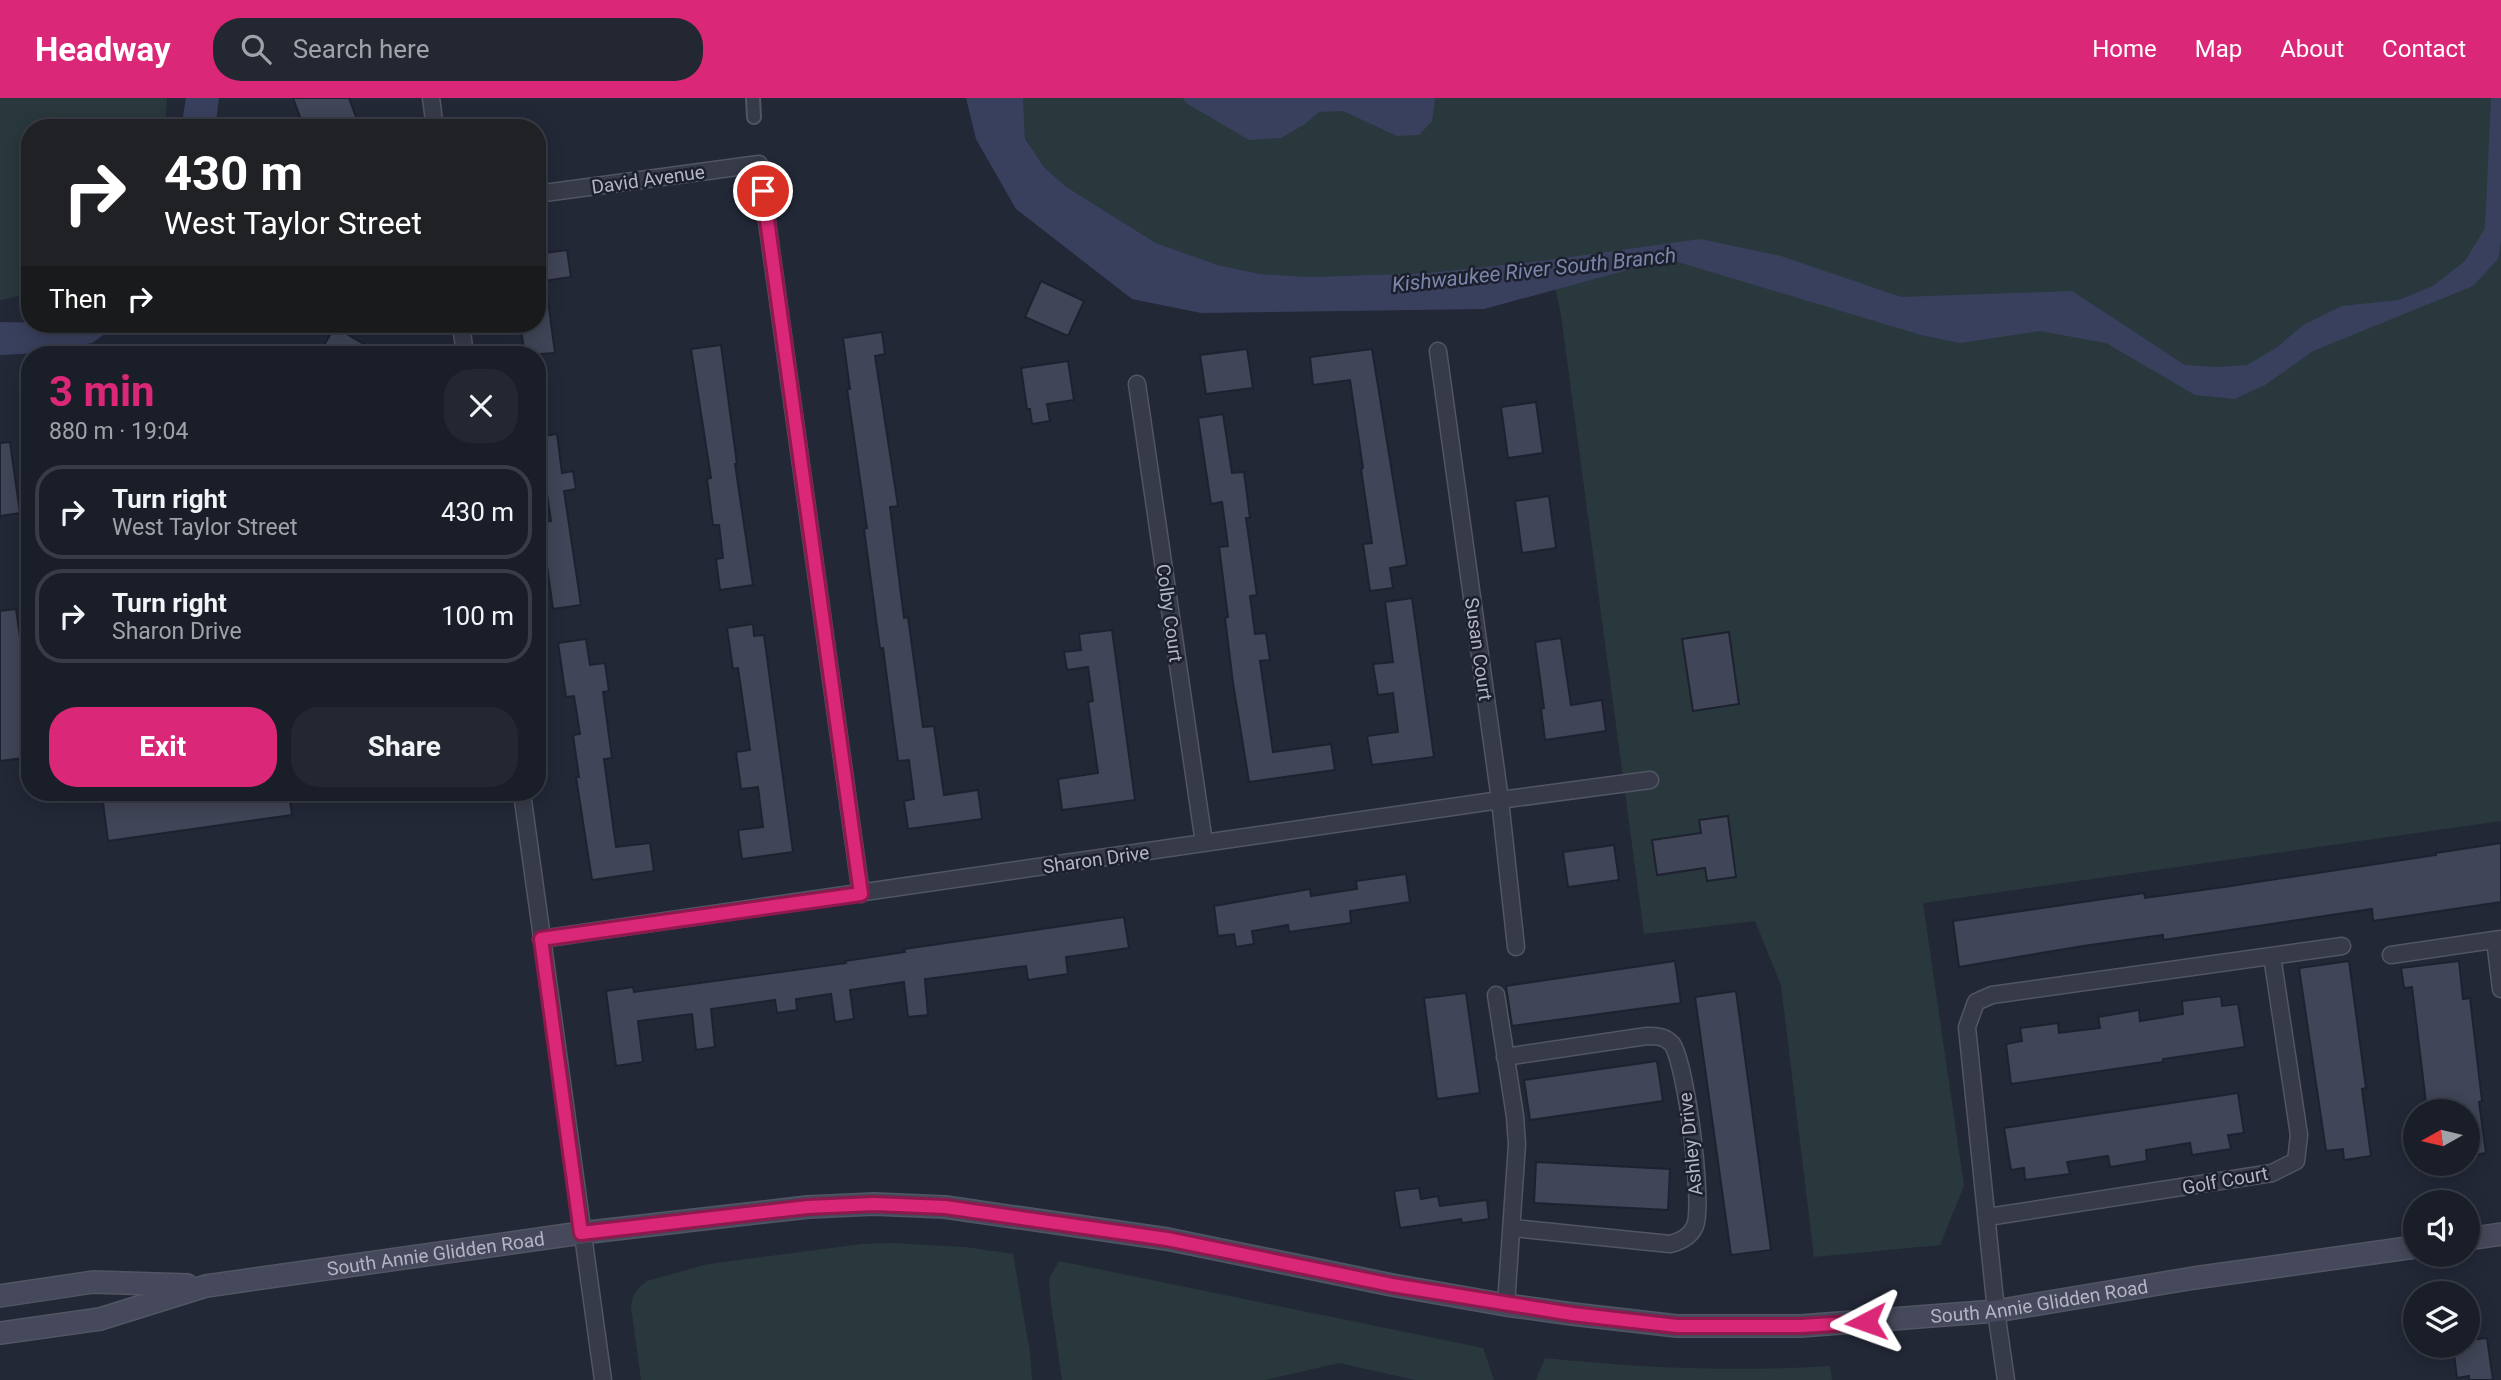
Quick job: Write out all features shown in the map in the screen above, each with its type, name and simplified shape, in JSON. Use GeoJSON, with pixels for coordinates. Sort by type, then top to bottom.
{"type":"FeatureCollection","features":[{"type":"Feature","properties":{"kind":"main road","name":"South Annie Glidden Road"},"geometry":{"type":"LineString","coordinates":[[0,1333],[100,1319],[206,1286],[581,1233],[808,1207],[874,1204],[945,1207],[1167,1239],[1392,1285],[1506,1305],[1677,1326],[1801,1326],[1996,1311],[2403,1249]]}},
{"type":"Feature","properties":{"kind":"main road"},"geometry":{"type":"LineString","coordinates":[[2480,1237],[2501,1234]]}},
{"type":"Feature","properties":{"kind":"main road","name":"South Annie Glidden Road"},"geometry":{"type":"LineString","coordinates":[[0,1296],[93,1282],[206,1286]]}},
{"type":"Feature","properties":{"kind":"street"},"geometry":{"type":"LineString","coordinates":[[431,98],[434,119]]}},
{"type":"Feature","properties":{"kind":"street"},"geometry":{"type":"LineString","coordinates":[[753,98],[754,117]]}},
{"type":"Feature","properties":{"kind":"street","name":"David Avenue"},"geometry":{"type":"LineString","coordinates":[[546,193],[759,164],[861,894]]}},
{"type":"Feature","properties":{"kind":"street","name":"Susan Court"},"geometry":{"type":"LineString","coordinates":[[1438,351],[1500,800],[1516,947]]}},
{"type":"Feature","properties":{"kind":"street","name":"Colby Court"},"geometry":{"type":"LineString","coordinates":[[1137,384],[1204,843]]}},
{"type":"Feature","properties":{"kind":"street","name":"Sharon Drive"},"geometry":{"type":"LineString","coordinates":[[541,939],[1650,780]]}},
{"type":"Feature","properties":{"kind":"street"},"geometry":{"type":"LineString","coordinates":[[523,801],[603,1380]]}},
{"type":"Feature","properties":{"kind":"street"},"geometry":{"type":"LineString","coordinates":[[2391,955],[2498,939],[2501,989]]}},
{"type":"Feature","properties":{"kind":"street"},"geometry":{"type":"LineString","coordinates":[[2006,1380],[1996,1311],[1966,1027],[1976,1002],[1992,995],[2342,946]]}},
{"type":"Feature","properties":{"kind":"street","name":"Golf Court"},"geometry":{"type":"LineString","coordinates":[[1988,1217],[2272,1173],[2296,1161],[2299,1135],[2272,956]]}},
{"type":"Feature","properties":{"kind":"street"},"geometry":{"type":"LineString","coordinates":[[1496,995],[1517,1143],[1506,1305]]}},
{"type":"Feature","properties":{"kind":"street","name":"Ashley Drive"},"geometry":{"type":"LineString","coordinates":[[1505,1057],[1647,1036],[1657,1035],[1666,1039],[1676,1053],[1682,1069],[1695,1159],[1698,1214],[1694,1230],[1687,1238],[1670,1244],[1513,1228]]}},
{"type":"Feature","properties":{"kind":"shaded area"},"geometry":{"type":"Polygon","coordinates":[[[0,98],[167,98],[166,119],[21,119],[21,296],[0,300],[0,98]]]}},
{"type":"Feature","properties":{"kind":"shaded area"},"geometry":{"type":"Polygon","coordinates":[[[1023,98],[2501,98],[2501,821],[1923,903],[1964,1186],[1940,1245],[1814,1257],[1781,985],[1755,921],[1644,934],[1561,315],[1549,260],[1427,273],[1309,277],[1260,274],[1218,265],[1156,243],[1065,186],[1044,167],[1025,137],[1023,98]]]}},
{"type":"Feature","properties":{"kind":"shaded area"},"geometry":{"type":"Polygon","coordinates":[[[862,1244],[965,1247],[1013,1254],[1032,1380],[641,1380],[631,1307],[636,1292],[647,1281],[708,1264],[862,1244]]]}},
{"type":"Feature","properties":{"kind":"shaded area"},"geometry":{"type":"Polygon","coordinates":[[[1059,1261],[1483,1348],[1494,1380],[1415,1380],[1339,1363],[1265,1380],[1062,1380],[1049,1279],[1059,1261]]]}},
{"type":"Feature","properties":{"kind":"shaded area"},"geometry":{"type":"Polygon","coordinates":[[[1545,1358],[1688,1368],[1830,1366],[1832,1380],[1536,1380],[1545,1358]]]}},
{"type":"Feature","properties":{"kind":"water"},"geometry":{"type":"Polygon","coordinates":[[[186,98],[219,98],[216,119],[182,119],[186,98]]]}},
{"type":"Feature","properties":{"kind":"water","name":"Kishwaukee River South Branch"},"geometry":{"type":"Polygon","coordinates":[[[966,98],[1023,98],[1025,138],[1044,167],[1065,186],[1156,243],[1218,265],[1260,274],[1309,277],[1427,273],[1549,260],[1700,239],[1781,256],[1901,297],[2072,291],[2185,365],[2247,365],[2276,348],[2303,325],[2342,306],[2399,300],[2433,286],[2465,261],[2485,228],[2491,98],[2501,98],[2501,240],[2498,259],[2473,286],[2313,351],[2265,385],[2235,399],[2195,395],[2106,343],[2040,331],[1960,343],[1921,335],[1668,259],[1484,309],[1201,313],[1132,299],[1016,209],[976,139],[966,98]]]}},
{"type":"Feature","properties":{"kind":"water"},"geometry":{"type":"Polygon","coordinates":[[[1183,98],[1435,98],[1432,121],[1419,135],[1397,136],[1343,111],[1319,112],[1281,138],[1249,140],[1186,103],[1183,98]]]}},
{"type":"Feature","properties":{"kind":"water"},"geometry":{"type":"Polygon","coordinates":[[[0,322],[21,322],[21,333],[106,333],[92,343],[76,346],[21,346],[21,354],[0,355],[0,322]]]}},
{"type":"Feature","properties":{"kind":"building"},"geometry":{"type":"Polygon","coordinates":[[[293,98],[349,98],[357,119],[301,119],[293,98]]]}},
{"type":"Feature","properties":{"kind":"building"},"geometry":{"type":"Polygon","coordinates":[[[567,250],[571,277],[546,281],[546,253],[567,250]]]}},
{"type":"Feature","properties":{"kind":"building"},"geometry":{"type":"Polygon","coordinates":[[[1041,281],[1084,301],[1068,336],[1025,317],[1041,281]]]}},
{"type":"Feature","properties":{"kind":"building"},"geometry":{"type":"Polygon","coordinates":[[[546,293],[555,353],[546,354],[546,346],[524,346],[521,333],[546,333],[546,293]]]}},
{"type":"Feature","properties":{"kind":"building"},"geometry":{"type":"Polygon","coordinates":[[[882,332],[885,354],[875,356],[898,506],[890,507],[904,618],[908,617],[923,727],[934,726],[944,795],[978,790],[982,819],[908,829],[904,801],[914,799],[909,760],[898,761],[883,648],[880,649],[843,338],[882,332]]]}},
{"type":"Feature","properties":{"kind":"building"},"geometry":{"type":"Polygon","coordinates":[[[331,333],[345,333],[367,346],[323,346],[331,333]]]}},
{"type":"Feature","properties":{"kind":"building"},"geometry":{"type":"Polygon","coordinates":[[[721,345],[753,585],[720,590],[716,559],[723,558],[719,525],[713,525],[707,479],[711,478],[691,349],[721,345]]]}},
{"type":"Feature","properties":{"kind":"building"},"geometry":{"type":"Polygon","coordinates":[[[1247,349],[1253,388],[1206,394],[1200,355],[1247,349]]]}},
{"type":"Feature","properties":{"kind":"building"},"geometry":{"type":"Polygon","coordinates":[[[1372,349],[1407,565],[1390,568],[1393,588],[1370,591],[1363,544],[1372,543],[1350,380],[1313,385],[1310,357],[1372,349]]]}},
{"type":"Feature","properties":{"kind":"building"},"geometry":{"type":"Polygon","coordinates":[[[1068,361],[1074,400],[1047,404],[1050,421],[1032,424],[1021,368],[1068,361]]]}},
{"type":"Feature","properties":{"kind":"building"},"geometry":{"type":"Polygon","coordinates":[[[1536,402],[1543,453],[1508,458],[1501,407],[1536,402]]]}},
{"type":"Feature","properties":{"kind":"building"},"geometry":{"type":"Polygon","coordinates":[[[1223,414],[1232,473],[1244,472],[1250,518],[1246,518],[1257,595],[1250,596],[1255,634],[1266,633],[1270,660],[1260,661],[1273,752],[1331,744],[1335,770],[1249,782],[1225,618],[1228,617],[1219,547],[1228,546],[1222,502],[1211,504],[1198,418],[1223,414]]]}},
{"type":"Feature","properties":{"kind":"building"},"geometry":{"type":"Polygon","coordinates":[[[557,434],[562,473],[573,471],[576,489],[564,491],[581,605],[553,609],[546,559],[546,522],[551,521],[546,488],[546,436],[557,434]]]}},
{"type":"Feature","properties":{"kind":"building"},"geometry":{"type":"Polygon","coordinates":[[[10,442],[20,513],[0,516],[0,443],[10,442]]]}},
{"type":"Feature","properties":{"kind":"building"},"geometry":{"type":"Polygon","coordinates":[[[1549,496],[1556,548],[1522,553],[1515,501],[1549,496]]]}},
{"type":"Feature","properties":{"kind":"building"},"geometry":{"type":"Polygon","coordinates":[[[1412,598],[1434,757],[1372,765],[1367,736],[1398,732],[1393,693],[1378,695],[1373,664],[1393,662],[1385,602],[1412,598]]]}},
{"type":"Feature","properties":{"kind":"building"},"geometry":{"type":"Polygon","coordinates":[[[16,609],[21,644],[21,758],[0,761],[0,611],[16,609]]]}},
{"type":"Feature","properties":{"kind":"building"},"geometry":{"type":"Polygon","coordinates":[[[753,624],[754,636],[764,635],[793,852],[742,859],[738,830],[763,827],[758,787],[741,789],[736,752],[750,750],[738,668],[733,669],[727,628],[753,624]]]}},
{"type":"Feature","properties":{"kind":"building"},"geometry":{"type":"Polygon","coordinates":[[[1112,630],[1135,800],[1062,810],[1058,779],[1098,773],[1088,702],[1093,701],[1088,667],[1067,670],[1064,652],[1081,650],[1079,634],[1112,630]]]}},
{"type":"Feature","properties":{"kind":"building"},"geometry":{"type":"Polygon","coordinates":[[[1729,632],[1739,704],[1693,711],[1682,639],[1729,632]]]}},
{"type":"Feature","properties":{"kind":"building"},"geometry":{"type":"Polygon","coordinates":[[[1561,638],[1571,705],[1602,700],[1606,731],[1545,740],[1541,709],[1544,708],[1535,642],[1561,638]]]}},
{"type":"Feature","properties":{"kind":"building"},"geometry":{"type":"Polygon","coordinates":[[[586,639],[590,665],[605,663],[609,691],[603,692],[612,758],[604,759],[616,847],[650,843],[654,871],[592,880],[576,777],[579,777],[573,735],[580,734],[574,696],[566,697],[558,643],[586,639]]]}},
{"type":"Feature","properties":{"kind":"building"},"geometry":{"type":"Polygon","coordinates":[[[103,801],[290,801],[292,815],[108,841],[103,801]]]}},
{"type":"Feature","properties":{"kind":"building"},"geometry":{"type":"Polygon","coordinates":[[[1728,816],[1736,877],[1707,881],[1705,868],[1657,875],[1652,840],[1701,833],[1699,820],[1728,816]]]}},
{"type":"Feature","properties":{"kind":"building"},"geometry":{"type":"Polygon","coordinates":[[[2501,843],[2501,902],[2373,921],[2372,909],[2163,940],[2163,935],[2083,946],[1959,967],[1953,921],[2144,893],[2145,898],[2224,887],[2501,843]]]}},
{"type":"Feature","properties":{"kind":"building"},"geometry":{"type":"Polygon","coordinates":[[[1614,845],[1619,880],[1568,887],[1563,852],[1614,845]]]}},
{"type":"Feature","properties":{"kind":"building"},"geometry":{"type":"Polygon","coordinates":[[[1406,874],[1410,902],[1350,911],[1351,923],[1289,932],[1288,925],[1252,931],[1254,944],[1236,947],[1234,934],[1218,936],[1214,906],[1310,889],[1311,896],[1357,889],[1356,881],[1406,874]]]}},
{"type":"Feature","properties":{"kind":"building"},"geometry":{"type":"Polygon","coordinates":[[[1124,917],[1129,948],[1066,957],[1068,974],[1028,980],[1026,966],[925,979],[928,1015],[908,1017],[904,982],[850,990],[854,1019],[835,1022],[831,994],[796,999],[797,1010],[777,1013],[775,1000],[711,1009],[715,1047],[696,1050],[692,1014],[638,1021],[643,1062],[616,1066],[606,991],[633,987],[634,992],[846,963],[845,961],[905,952],[904,949],[1124,917]]]}},
{"type":"Feature","properties":{"kind":"building"},"geometry":{"type":"Polygon","coordinates":[[[1675,961],[1681,1003],[1512,1026],[1506,986],[1675,961]]]}},
{"type":"Feature","properties":{"kind":"building"},"geometry":{"type":"Polygon","coordinates":[[[2349,961],[2366,1088],[2362,1089],[2371,1156],[2344,1160],[2343,1149],[2326,1151],[2299,968],[2349,961]]]}},
{"type":"Feature","properties":{"kind":"building"},"geometry":{"type":"Polygon","coordinates":[[[2459,961],[2463,999],[2470,998],[2482,1101],[2426,1099],[2412,987],[2404,988],[2401,968],[2459,961]]]}},
{"type":"Feature","properties":{"kind":"building"},"geometry":{"type":"Polygon","coordinates":[[[1736,991],[1771,1250],[1731,1255],[1695,997],[1736,991]]]}},
{"type":"Feature","properties":{"kind":"building"},"geometry":{"type":"Polygon","coordinates":[[[1466,993],[1480,1093],[1437,1099],[1424,998],[1466,993]]]}},
{"type":"Feature","properties":{"kind":"building"},"geometry":{"type":"Polygon","coordinates":[[[2221,996],[2222,1006],[2238,1004],[2245,1047],[2011,1084],[2006,1044],[2022,1041],[2020,1028],[2058,1023],[2059,1033],[2100,1028],[2098,1017],[2139,1010],[2140,1021],[2183,1014],[2182,1001],[2221,996]]]}},
{"type":"Feature","properties":{"kind":"building"},"geometry":{"type":"Polygon","coordinates":[[[1657,1061],[1663,1101],[1530,1120],[1524,1080],[1657,1061]]]}},
{"type":"Feature","properties":{"kind":"building"},"geometry":{"type":"Polygon","coordinates":[[[2238,1093],[2244,1133],[2228,1135],[2231,1149],[2192,1155],[2190,1143],[2146,1150],[2147,1161],[2110,1167],[2108,1156],[2067,1162],[2070,1174],[2025,1180],[2024,1168],[2011,1170],[2004,1128],[2238,1093]]]}},
{"type":"Feature","properties":{"kind":"building"},"geometry":{"type":"Polygon","coordinates":[[[2480,1109],[2486,1153],[2480,1154],[2480,1109]]]}},
{"type":"Feature","properties":{"kind":"building"},"geometry":{"type":"Polygon","coordinates":[[[1536,1162],[1670,1169],[1668,1210],[1534,1203],[1536,1162]]]}},
{"type":"Feature","properties":{"kind":"building"},"geometry":{"type":"Polygon","coordinates":[[[1419,1188],[1421,1199],[1438,1196],[1440,1206],[1487,1200],[1489,1219],[1462,1223],[1461,1219],[1400,1228],[1394,1191],[1419,1188]]]}},
{"type":"Feature","properties":{"kind":"building"},"geometry":{"type":"Polygon","coordinates":[[[2487,1338],[2493,1380],[2469,1380],[2469,1376],[2457,1378],[2454,1358],[2480,1358],[2480,1339],[2487,1338]]]}},
{"type":"Feature","properties":{"kind":"route"},"geometry":{"type":"LineString","coordinates":[[763,191],[861,894],[541,939],[581,1233],[808,1207],[874,1204],[945,1207],[1167,1239],[1392,1285],[1572,1314],[1677,1326],[1801,1326],[1866,1322]]}}]}
